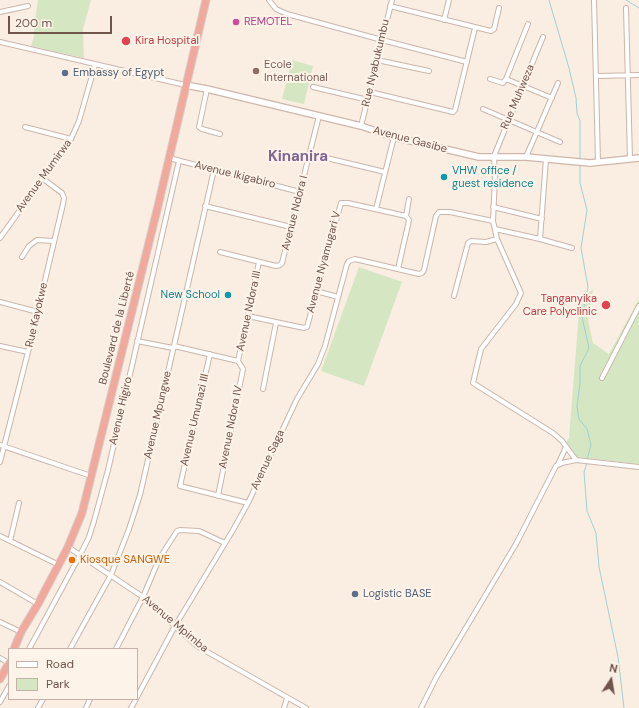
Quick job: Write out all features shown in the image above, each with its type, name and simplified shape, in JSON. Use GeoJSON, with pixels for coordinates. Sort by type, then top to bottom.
{"type":"FeatureCollection","features":[{"type":"Feature","properties":{"kind":"highway","name":"Boulevard de la Liberté"},"geometry":{"type":"LineString","coordinates":[[14,648],[21,632],[59,565],[82,513],[206,0]]}},
{"type":"Feature","properties":{"kind":"highway"},"geometry":{"type":"LineString","coordinates":[[0,679],[8,665]]}},
{"type":"Feature","properties":{"kind":"street"},"geometry":{"type":"LineString","coordinates":[[269,0],[276,8],[287,14],[467,62]]}},
{"type":"Feature","properties":{"kind":"street","name":"Rue Nyabukumbu"},"geometry":{"type":"LineString","coordinates":[[361,126],[392,0]]}},
{"type":"Feature","properties":{"kind":"street"},"geometry":{"type":"LineString","coordinates":[[444,20],[449,0]]}},
{"type":"Feature","properties":{"kind":"street"},"geometry":{"type":"LineString","coordinates":[[594,0],[598,162]]}},
{"type":"Feature","properties":{"kind":"street"},"geometry":{"type":"LineString","coordinates":[[0,12],[28,6]]}},
{"type":"Feature","properties":{"kind":"street"},"geometry":{"type":"LineString","coordinates":[[390,6],[491,31],[494,30],[499,8]]}},
{"type":"Feature","properties":{"kind":"street"},"geometry":{"type":"LineString","coordinates":[[626,8],[630,159]]}},
{"type":"Feature","properties":{"kind":"street"},"geometry":{"type":"LineString","coordinates":[[490,79],[503,83],[506,79],[528,24]]}},
{"type":"Feature","properties":{"kind":"street"},"geometry":{"type":"LineString","coordinates":[[370,92],[453,112],[455,110],[475,28]]}},
{"type":"Feature","properties":{"kind":"street","name":"Rue Muhweza"},"geometry":{"type":"LineString","coordinates":[[494,156],[543,37]]}},
{"type":"Feature","properties":{"kind":"street"},"geometry":{"type":"LineString","coordinates":[[0,42],[185,85]]}},
{"type":"Feature","properties":{"kind":"street"},"geometry":{"type":"LineString","coordinates":[[377,60],[429,71]]}},
{"type":"Feature","properties":{"kind":"street","name":"Avenue Mumirwa"},"geometry":{"type":"LineString","coordinates":[[0,238],[71,139],[79,121],[95,65]]}},
{"type":"Feature","properties":{"kind":"street"},"geometry":{"type":"LineString","coordinates":[[596,76],[639,76]]}},
{"type":"Feature","properties":{"kind":"street"},"geometry":{"type":"LineString","coordinates":[[506,79],[552,98]]}},
{"type":"Feature","properties":{"kind":"street"},"geometry":{"type":"LineString","coordinates":[[526,157],[558,83]]}},
{"type":"Feature","properties":{"kind":"street","name":"Avenue Gasibe"},"geometry":{"type":"LineString","coordinates":[[185,85],[208,89],[361,126],[394,137],[484,158],[494,156],[526,157],[580,163],[639,158]]}},
{"type":"Feature","properties":{"kind":"street"},"geometry":{"type":"LineString","coordinates":[[313,87],[368,100]]}},
{"type":"Feature","properties":{"kind":"street"},"geometry":{"type":"LineString","coordinates":[[208,89],[199,127],[220,134]]}},
{"type":"Feature","properties":{"kind":"street"},"geometry":{"type":"LineString","coordinates":[[483,109],[560,142]]}},
{"type":"Feature","properties":{"kind":"street","name":"Avenue Ndora I"},"geometry":{"type":"LineString","coordinates":[[259,262],[276,266],[282,263],[319,116]]}},
{"type":"Feature","properties":{"kind":"street"},"geometry":{"type":"LineString","coordinates":[[25,127],[71,139]]}},
{"type":"Feature","properties":{"kind":"street"},"geometry":{"type":"LineString","coordinates":[[376,209],[394,137]]}},
{"type":"Feature","properties":{"kind":"street"},"geometry":{"type":"LineString","coordinates":[[310,154],[385,172]]}},
{"type":"Feature","properties":{"kind":"street"},"geometry":{"type":"LineString","coordinates":[[494,156],[493,221],[497,239],[521,293],[516,304],[481,349],[473,383],[553,434],[562,441],[576,460]]}},
{"type":"Feature","properties":{"kind":"street","name":"Avenue Ikigabiro"},"geometry":{"type":"LineString","coordinates":[[169,158],[300,192]]}},
{"type":"Feature","properties":{"kind":"street"},"geometry":{"type":"LineString","coordinates":[[540,239],[546,159]]}},
{"type":"Feature","properties":{"kind":"street","name":"Avenue Higiro"},"geometry":{"type":"LineString","coordinates":[[30,648],[89,537],[101,497],[179,161]]}},
{"type":"Feature","properties":{"kind":"street","name":"Avenue Mpungwe"},"geometry":{"type":"LineString","coordinates":[[71,648],[110,575],[127,535],[140,494],[214,170]]}},
{"type":"Feature","properties":{"kind":"street","name":"Rue Kayokwe"},"geometry":{"type":"LineString","coordinates":[[0,462],[2,445],[28,352],[63,204],[63,195],[42,178]]}},
{"type":"Feature","properties":{"kind":"street"},"geometry":{"type":"LineString","coordinates":[[409,199],[406,216],[409,220],[400,269],[419,274],[424,270],[436,216],[439,212],[450,212],[493,221]]}},
{"type":"Feature","properties":{"kind":"street","name":"Avenue Nyamugari V"},"geometry":{"type":"LineString","coordinates":[[248,316],[276,323],[304,328],[307,327],[340,205],[344,202],[406,216]]}},
{"type":"Feature","properties":{"kind":"street"},"geometry":{"type":"LineString","coordinates":[[205,206],[291,227]]}},
{"type":"Feature","properties":{"kind":"street"},"geometry":{"type":"LineString","coordinates":[[493,207],[542,219]]}},
{"type":"Feature","properties":{"kind":"street"},"geometry":{"type":"LineString","coordinates":[[495,229],[572,248]]}},
{"type":"Feature","properties":{"kind":"street"},"geometry":{"type":"LineString","coordinates":[[454,296],[468,242],[486,242],[497,239]]}},
{"type":"Feature","properties":{"kind":"street"},"geometry":{"type":"LineString","coordinates":[[22,257],[29,246],[37,240],[54,241]]}},
{"type":"Feature","properties":{"kind":"street"},"geometry":{"type":"LineString","coordinates":[[220,252],[259,262]]}},
{"type":"Feature","properties":{"kind":"street","name":"Avenue Saga"},"geometry":{"type":"LineString","coordinates":[[138,694],[175,626],[248,503],[297,399],[318,364],[325,346],[347,264],[351,259],[355,259],[400,269]]}},
{"type":"Feature","properties":{"kind":"street","name":"Avenue Ndora III"},"geometry":{"type":"LineString","coordinates":[[238,361],[259,262]]}},
{"type":"Feature","properties":{"kind":"street"},"geometry":{"type":"LineString","coordinates":[[316,291],[338,297]]}},
{"type":"Feature","properties":{"kind":"street"},"geometry":{"type":"LineString","coordinates":[[0,302],[38,312]]}},
{"type":"Feature","properties":{"kind":"street"},"geometry":{"type":"LineString","coordinates":[[602,378],[639,306]]}},
{"type":"Feature","properties":{"kind":"street"},"geometry":{"type":"LineString","coordinates":[[263,390],[276,323]]}},
{"type":"Feature","properties":{"kind":"street"},"geometry":{"type":"LineString","coordinates":[[137,341],[210,354],[238,361]]}},
{"type":"Feature","properties":{"kind":"street"},"geometry":{"type":"LineString","coordinates":[[0,346],[28,352]]}},
{"type":"Feature","properties":{"kind":"street","name":"Avenue Umunazi III"},"geometry":{"type":"LineString","coordinates":[[210,354],[180,486],[218,496]]}},
{"type":"Feature","properties":{"kind":"street","name":"Avenue Ndora IV"},"geometry":{"type":"LineString","coordinates":[[218,496],[243,368],[238,361]]}},
{"type":"Feature","properties":{"kind":"street"},"geometry":{"type":"LineString","coordinates":[[2,445],[92,476]]}},
{"type":"Feature","properties":{"kind":"street"},"geometry":{"type":"LineString","coordinates":[[421,708],[436,678],[516,544],[566,447]]}},
{"type":"Feature","properties":{"kind":"street"},"geometry":{"type":"LineString","coordinates":[[558,464],[576,460],[639,468]]}},
{"type":"Feature","properties":{"kind":"street"},"geometry":{"type":"LineString","coordinates":[[218,496],[248,503]]}},
{"type":"Feature","properties":{"kind":"street"},"geometry":{"type":"LineString","coordinates":[[10,542],[19,503]]}},
{"type":"Feature","properties":{"kind":"street"},"geometry":{"type":"LineString","coordinates":[[116,648],[159,560],[177,531],[200,531],[225,543]]}},
{"type":"Feature","properties":{"kind":"street"},"geometry":{"type":"LineString","coordinates":[[0,536],[59,565]]}},
{"type":"Feature","properties":{"kind":"street","name":"Avenue Mpimba"},"geometry":{"type":"LineString","coordinates":[[68,547],[142,597],[197,646],[306,708]]}},
{"type":"Feature","properties":{"kind":"street"},"geometry":{"type":"LineString","coordinates":[[0,582],[38,604]]}},
{"type":"Feature","properties":{"kind":"street"},"geometry":{"type":"LineString","coordinates":[[0,622],[21,632]]}},
{"type":"Feature","properties":{"kind":"street"},"geometry":{"type":"LineString","coordinates":[[0,702],[8,688]]}},
{"type":"Feature","properties":{"kind":"street"},"geometry":{"type":"LineString","coordinates":[[284,708],[288,698]]}},
{"type":"Feature","properties":{"kind":"green space"},"geometry":{"type":"Polygon","coordinates":[[[38,0],[91,0],[83,29],[84,58],[31,46],[34,37],[38,0]]]}},
{"type":"Feature","properties":{"kind":"green space"},"geometry":{"type":"Polygon","coordinates":[[[292,60],[313,66],[304,104],[282,99],[292,60]]]}},
{"type":"Feature","properties":{"kind":"green space"},"geometry":{"type":"Polygon","coordinates":[[[359,267],[402,282],[364,386],[321,371],[359,267]]]}},
{"type":"Feature","properties":{"kind":"green space"},"geometry":{"type":"Polygon","coordinates":[[[593,289],[588,320],[593,343],[609,354],[639,299],[639,464],[577,457],[565,444],[569,438],[580,299],[593,289]]]}},
{"type":"Feature","properties":{"kind":"waterway"},"geometry":{"type":"LineString","coordinates":[[549,0],[569,68],[576,98],[577,113],[580,121],[580,159]]}},
{"type":"Feature","properties":{"kind":"waterway"},"geometry":{"type":"LineString","coordinates":[[626,0],[639,8]]}},
{"type":"Feature","properties":{"kind":"waterway"},"geometry":{"type":"LineString","coordinates":[[580,164],[580,183],[587,210],[581,248],[588,287],[582,317],[589,348],[580,366],[580,383],[577,407],[579,419],[587,429],[591,445],[587,460]]}},
{"type":"Feature","properties":{"kind":"waterway"},"geometry":{"type":"LineString","coordinates":[[587,463],[584,472],[587,511],[596,533],[599,567],[618,657],[624,708]]}},
{"type":"Feature","properties":{"kind":"place","name":"REMOTEL"},"geometry":{"type":"Point","coordinates":[236,22]}},
{"type":"Feature","properties":{"kind":"place","name":"Kira Hospital"},"geometry":{"type":"Point","coordinates":[126,41]}},
{"type":"Feature","properties":{"kind":"place","name":"Ecole International"},"geometry":{"type":"Point","coordinates":[256,71]}},
{"type":"Feature","properties":{"kind":"place","name":"Embassy of Egypt"},"geometry":{"type":"Point","coordinates":[65,73]}},
{"type":"Feature","properties":{"kind":"place","name":"VHW office / guest residence"},"geometry":{"type":"Point","coordinates":[444,177]}},
{"type":"Feature","properties":{"kind":"place","name":"New School"},"geometry":{"type":"Point","coordinates":[228,295]}},
{"type":"Feature","properties":{"kind":"place","name":"Tanganyika Care Polyclinic"},"geometry":{"type":"Point","coordinates":[606,305]}},
{"type":"Feature","properties":{"kind":"place","name":"Kiosque SANGWE"},"geometry":{"type":"Point","coordinates":[72,560]}},
{"type":"Feature","properties":{"kind":"place","name":"Logistic BASE"},"geometry":{"type":"Point","coordinates":[355,594]}},
{"type":"Feature","properties":{"kind":"district","name":"Kinanira"},"geometry":{"type":"Point","coordinates":[298,157]}}]}
